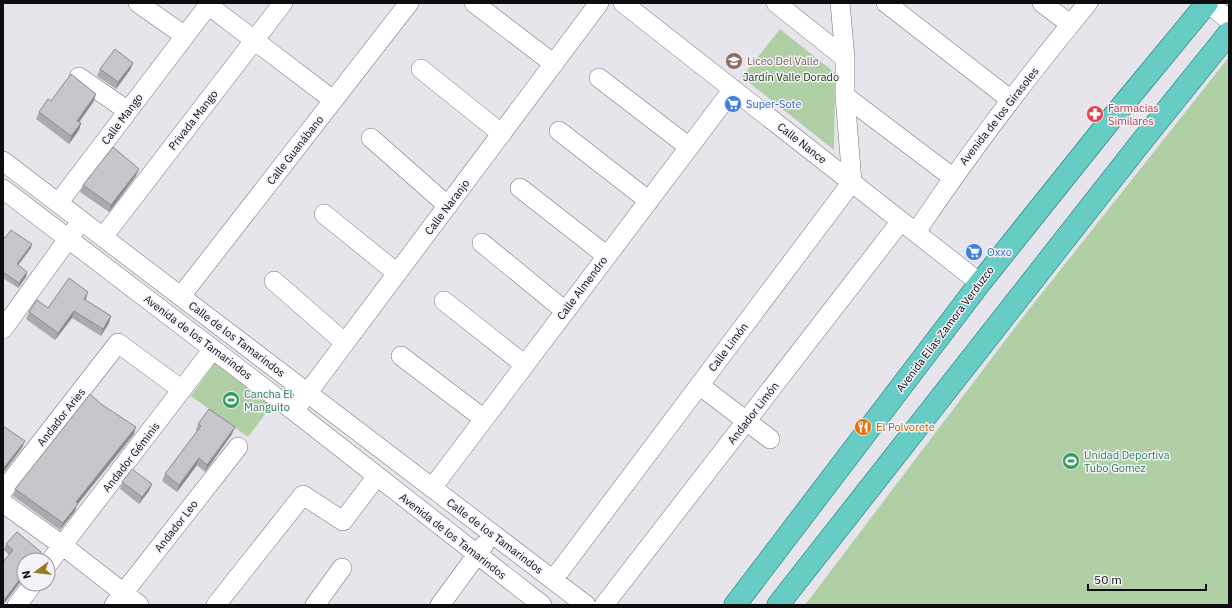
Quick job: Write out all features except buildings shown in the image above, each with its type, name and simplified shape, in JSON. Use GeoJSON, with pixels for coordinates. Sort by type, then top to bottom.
{"type":"FeatureCollection","features":[{"type":"Feature","properties":{"kind":"main road","name":"Avenida Elías Zamora Verduzco"},"geometry":{"type":"LineString","coordinates":[[735,605],[980,283],[1112,118],[1207,3]]}},
{"type":"Feature","properties":{"kind":"main road"},"geometry":{"type":"LineString","coordinates":[[778,605],[1132,154],[1229,33]]}},
{"type":"Feature","properties":{"kind":"street"},"geometry":{"type":"LineString","coordinates":[[138,3],[185,36]]}},
{"type":"Feature","properties":{"kind":"street","name":"Privada Mango"},"geometry":{"type":"LineString","coordinates":[[103,237],[283,3]]}},
{"type":"Feature","properties":{"kind":"street","name":"Calle Guanábano"},"geometry":{"type":"LineString","coordinates":[[180,296],[409,3]]}},
{"type":"Feature","properties":{"kind":"street"},"geometry":{"type":"LineString","coordinates":[[474,3],[554,64]]}},
{"type":"Feature","properties":{"kind":"street","name":"Calle Naranjo"},"geometry":{"type":"LineString","coordinates":[[294,411],[599,3]]}},
{"type":"Feature","properties":{"kind":"street","name":"Calle Nance"},"geometry":{"type":"LineString","coordinates":[[623,3],[980,283]]}},
{"type":"Feature","properties":{"kind":"street"},"geometry":{"type":"LineString","coordinates":[[776,3],[845,58]]}},
{"type":"Feature","properties":{"kind":"street"},"geometry":{"type":"LineString","coordinates":[[840,3],[845,58],[845,96],[852,182]]}},
{"type":"Feature","properties":{"kind":"street"},"geometry":{"type":"LineString","coordinates":[[886,3],[1011,100]]}},
{"type":"Feature","properties":{"kind":"street"},"geometry":{"type":"LineString","coordinates":[[1042,3],[1070,24]]}},
{"type":"Feature","properties":{"kind":"street","name":"Avenida de los Girasoles"},"geometry":{"type":"LineString","coordinates":[[908,226],[952,177],[1070,24],[1088,3]]}},
{"type":"Feature","properties":{"kind":"street"},"geometry":{"type":"LineString","coordinates":[[1207,3],[1229,20]]}},
{"type":"Feature","properties":{"kind":"street"},"geometry":{"type":"LineString","coordinates":[[209,4],[254,41],[333,100]]}},
{"type":"Feature","properties":{"kind":"street","name":"Calle Mango"},"geometry":{"type":"LineString","coordinates":[[59,202],[209,4]]}},
{"type":"Feature","properties":{"kind":"street"},"geometry":{"type":"LineString","coordinates":[[422,69],[502,134]]}},
{"type":"Feature","properties":{"kind":"street"},"geometry":{"type":"LineString","coordinates":[[78,77],[128,111]]}},
{"type":"Feature","properties":{"kind":"street"},"geometry":{"type":"LineString","coordinates":[[599,78],[689,147]]}},
{"type":"Feature","properties":{"kind":"street","name":"Calle Almendro"},"geometry":{"type":"LineString","coordinates":[[432,488],[733,89]]}},
{"type":"Feature","properties":{"kind":"street"},"geometry":{"type":"LineString","coordinates":[[845,96],[952,177]]}},
{"type":"Feature","properties":{"kind":"street"},"geometry":{"type":"LineString","coordinates":[[559,131],[649,201]]}},
{"type":"Feature","properties":{"kind":"street"},"geometry":{"type":"LineString","coordinates":[[371,138],[448,206]]}},
{"type":"Feature","properties":{"kind":"street","name":"Calle de los Tamarindos"},"geometry":{"type":"LineString","coordinates":[[3,161],[59,202],[81,221],[586,605]]}},
{"type":"Feature","properties":{"kind":"street","name":"Calle Limón"},"geometry":{"type":"LineString","coordinates":[[553,580],[852,182]]}},
{"type":"Feature","properties":{"kind":"street"},"geometry":{"type":"LineString","coordinates":[[520,188],[607,256]]}},
{"type":"Feature","properties":{"kind":"street","name":"Avenida de los Tamarindos"},"geometry":{"type":"LineString","coordinates":[[3,189],[294,411],[542,605]]}},
{"type":"Feature","properties":{"kind":"street"},"geometry":{"type":"LineString","coordinates":[[324,214],[397,273]]}},
{"type":"Feature","properties":{"kind":"street"},"geometry":{"type":"LineString","coordinates":[[3,329],[81,221]]}},
{"type":"Feature","properties":{"kind":"street","name":"Andador Limón"},"geometry":{"type":"LineString","coordinates":[[604,605],[747,421],[908,226]]}},
{"type":"Feature","properties":{"kind":"street"},"geometry":{"type":"LineString","coordinates":[[482,243],[565,311]]}},
{"type":"Feature","properties":{"kind":"street"},"geometry":{"type":"LineString","coordinates":[[274,281],[345,343]]}},
{"type":"Feature","properties":{"kind":"street"},"geometry":{"type":"LineString","coordinates":[[444,301],[525,365]]}},
{"type":"Feature","properties":{"kind":"street","name":"Andador Aries"},"geometry":{"type":"LineString","coordinates":[[3,491],[118,343],[182,390]]}},
{"type":"Feature","properties":{"kind":"street","name":"Andador Géminis"},"geometry":{"type":"LineString","coordinates":[[56,553],[213,349]]}},
{"type":"Feature","properties":{"kind":"street"},"geometry":{"type":"LineString","coordinates":[[401,356],[484,419]]}},
{"type":"Feature","properties":{"kind":"street"},"geometry":{"type":"LineString","coordinates":[[699,385],[770,439]]}},
{"type":"Feature","properties":{"kind":"street","name":"Andador Leo"},"geometry":{"type":"LineString","coordinates":[[118,599],[238,447]]}},
{"type":"Feature","properties":{"kind":"street"},"geometry":{"type":"LineString","coordinates":[[216,605],[303,495],[343,521],[377,476]]}},
{"type":"Feature","properties":{"kind":"street"},"geometry":{"type":"LineString","coordinates":[[3,503],[62,545],[118,599],[139,605]]}},
{"type":"Feature","properties":{"kind":"street"},"geometry":{"type":"LineString","coordinates":[[440,605],[492,534]]}},
{"type":"Feature","properties":{"kind":"street"},"geometry":{"type":"LineString","coordinates":[[316,605],[342,568]]}},
{"type":"Feature","properties":{"kind":"street"},"geometry":{"type":"LineString","coordinates":[[17,605],[27,592]]}},
{"type":"Feature","properties":{"kind":"green space","name":"Jardín Valle Dorado"},"geometry":{"type":"Polygon","coordinates":[[[780,29],[835,73],[834,150],[742,77],[780,29]]]}},
{"type":"Feature","properties":{"kind":"green space","name":"Unidad Deportiva Tubo Gomez"},"geometry":{"type":"Polygon","coordinates":[[[1229,57],[1229,605],[805,605],[1023,317],[1229,57]]]}},
{"type":"Feature","properties":{"kind":"green space","name":"Cancha El Manguito"},"geometry":{"type":"Polygon","coordinates":[[[215,363],[272,405],[248,437],[191,396],[215,363]]]}},
{"type":"Feature","properties":{"kind":"place","name":"Liceo Del Valle"},"geometry":{"type":"Point","coordinates":[734,61]}},
{"type":"Feature","properties":{"kind":"place","name":"Super-Sote"},"geometry":{"type":"Point","coordinates":[733,104]}},
{"type":"Feature","properties":{"kind":"place","name":"Farmacias Similares"},"geometry":{"type":"Point","coordinates":[1095,114]}},
{"type":"Feature","properties":{"kind":"place","name":"Oxxo"},"geometry":{"type":"Point","coordinates":[974,252]}},
{"type":"Feature","properties":{"kind":"place","name":"Cancha El Manguito"},"geometry":{"type":"Point","coordinates":[231,400]}},
{"type":"Feature","properties":{"kind":"place","name":"El Polvorete"},"geometry":{"type":"Point","coordinates":[863,427]}},
{"type":"Feature","properties":{"kind":"place","name":"Unidad Deportiva Tubo Gomez"},"geometry":{"type":"Point","coordinates":[1071,461]}}]}
